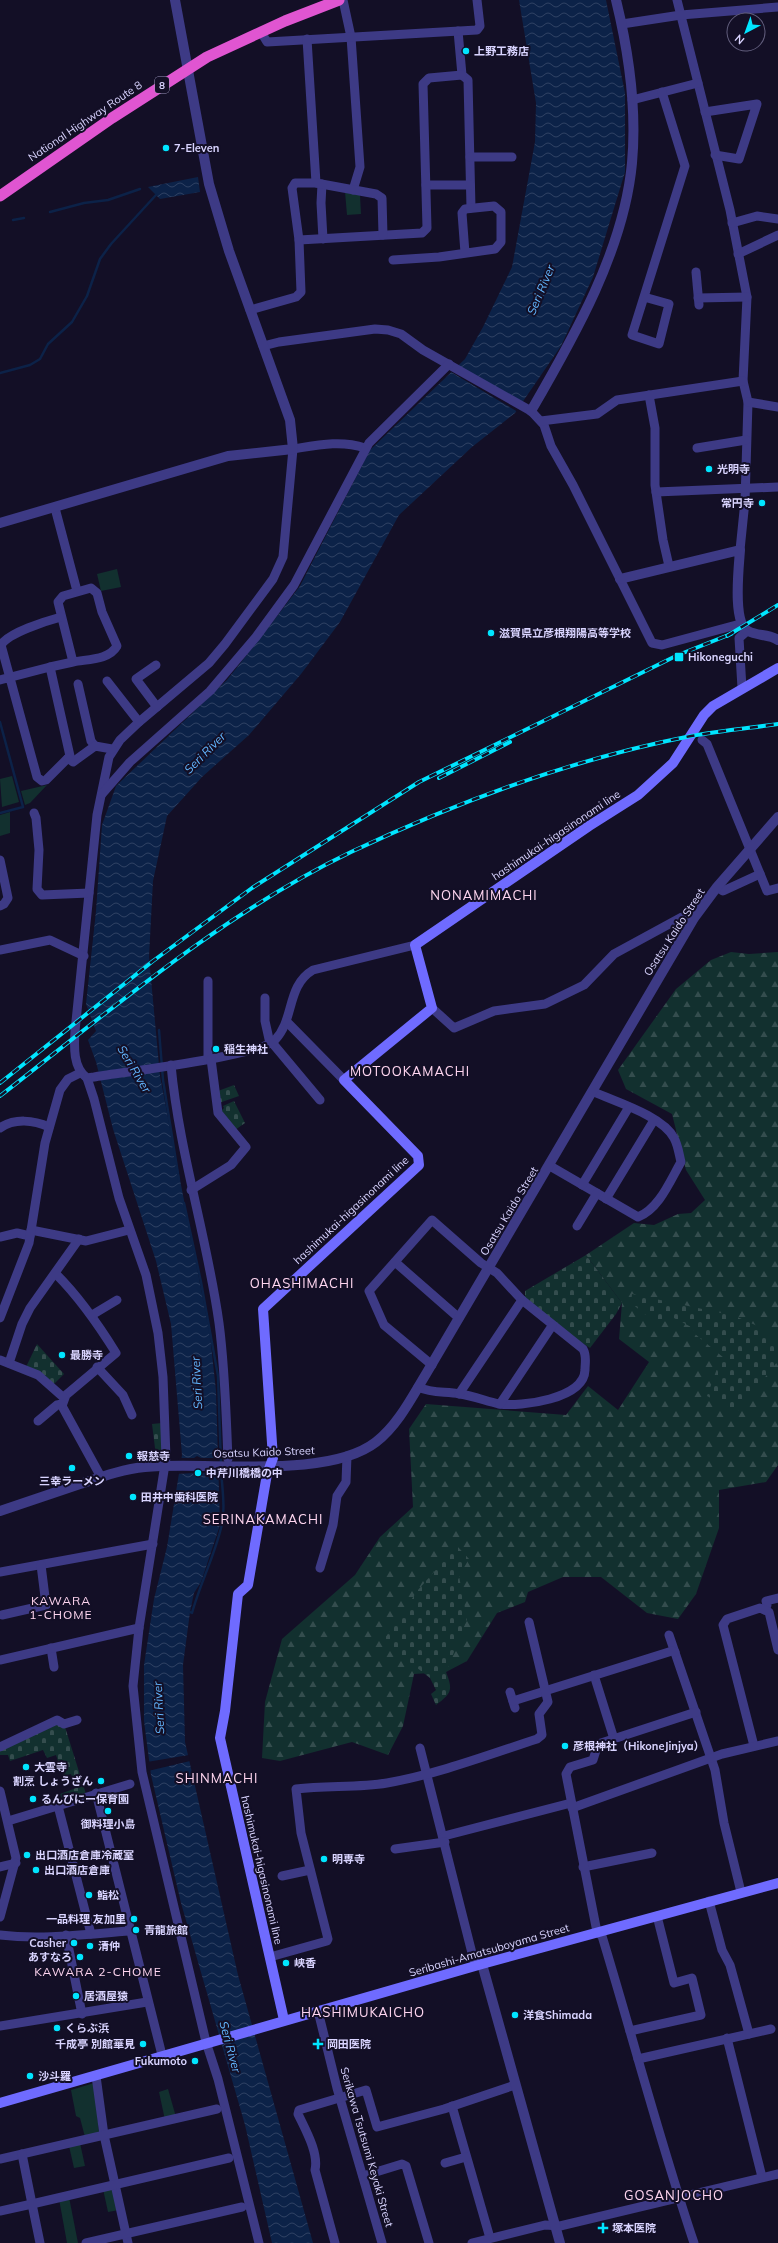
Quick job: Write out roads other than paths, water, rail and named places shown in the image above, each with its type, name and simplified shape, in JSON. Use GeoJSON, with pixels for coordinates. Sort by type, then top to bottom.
{"type":"FeatureCollection","features":[{"type":"Feature","properties":{"kind":"highway","name":"National Highway Route 8"},"geometry":{"type":"LineString","coordinates":[[0,196],[112,118],[207,56],[339,0]]}},
{"type":"Feature","properties":{"kind":"main road","name":"hashimukai-higasinonami line"},"geometry":{"type":"LineString","coordinates":[[415,945],[589,826],[638,795],[673,763],[704,715],[713,706],[778,668]]}},
{"type":"Feature","properties":{"kind":"main road"},"geometry":{"type":"LineString","coordinates":[[344,1080],[432,1008],[415,945]]}},
{"type":"Feature","properties":{"kind":"main road","name":"hashimukai-higasinonami line"},"geometry":{"type":"LineString","coordinates":[[284,2020],[220,1738],[225,1712],[238,1594],[248,1585],[267,1474],[273,1458],[264,1306],[419,1164],[418,1156],[344,1080]]}},
{"type":"Feature","properties":{"kind":"main road","name":"Seribashi-Amatsuboyama Street"},"geometry":{"type":"LineString","coordinates":[[0,2103],[96,2076],[210,2041],[482,1964],[778,1883]]}},
{"type":"Feature","properties":{"kind":"street"},"geometry":{"type":"LineString","coordinates":[[175,0],[189,68],[208,179],[229,251],[290,420],[293,449],[283,557],[279,568],[225,644],[195,676],[139,722],[112,749],[105,770],[102,794],[97,815],[84,956],[74,1038],[75,1056],[87,1076],[129,1230],[146,1275],[158,1333],[168,1466],[139,1628],[133,1686],[141,1767],[259,2243]]}},
{"type":"Feature","properties":{"kind":"street"},"geometry":{"type":"LineString","coordinates":[[343,0],[351,37],[360,167],[353,190]]}},
{"type":"Feature","properties":{"kind":"street"},"geometry":{"type":"LineString","coordinates":[[261,32],[267,42],[477,30],[480,26],[476,0]]}},
{"type":"Feature","properties":{"kind":"street"},"geometry":{"type":"LineString","coordinates":[[527,409],[585,315],[619,224],[632,162],[632,100],[622,24],[616,0]]}},
{"type":"Feature","properties":{"kind":"street"},"geometry":{"type":"LineString","coordinates":[[677,0],[732,223],[747,297],[743,381],[748,402],[745,488],[738,601],[744,627],[739,638],[742,688]]}},
{"type":"Feature","properties":{"kind":"street"},"geometry":{"type":"LineString","coordinates":[[622,24],[681,15],[778,7]]}},
{"type":"Feature","properties":{"kind":"street"},"geometry":{"type":"LineString","coordinates":[[458,31],[462,75],[468,80],[471,208]]}},
{"type":"Feature","properties":{"kind":"street"},"geometry":{"type":"LineString","coordinates":[[307,39],[323,239]]}},
{"type":"Feature","properties":{"kind":"street"},"geometry":{"type":"LineString","coordinates":[[299,240],[422,233],[427,228],[423,84],[429,78],[462,75]]}},
{"type":"Feature","properties":{"kind":"street"},"geometry":{"type":"LineString","coordinates":[[632,100],[698,83]]}},
{"type":"Feature","properties":{"kind":"street"},"geometry":{"type":"LineString","coordinates":[[644,297],[669,304],[659,344],[632,335],[684,166],[662,92]]}},
{"type":"Feature","properties":{"kind":"street"},"geometry":{"type":"LineString","coordinates":[[705,112],[757,104],[739,159],[715,155]]}},
{"type":"Feature","properties":{"kind":"street"},"geometry":{"type":"LineString","coordinates":[[470,157],[512,157]]}},
{"type":"Feature","properties":{"kind":"street"},"geometry":{"type":"LineString","coordinates":[[250,310],[296,297],[301,292],[299,240],[292,188],[298,182],[319,183],[376,194],[382,198],[383,235]]}},
{"type":"Feature","properties":{"kind":"street"},"geometry":{"type":"LineString","coordinates":[[426,185],[470,185]]}},
{"type":"Feature","properties":{"kind":"street"},"geometry":{"type":"LineString","coordinates":[[393,260],[439,257],[495,249],[501,242],[501,212],[494,206],[465,209],[462,213],[465,253]]}},
{"type":"Feature","properties":{"kind":"street"},"geometry":{"type":"LineString","coordinates":[[732,223],[758,216],[778,218]]}},
{"type":"Feature","properties":{"kind":"street"},"geometry":{"type":"LineString","coordinates":[[738,254],[778,235]]}},
{"type":"Feature","properties":{"kind":"street"},"geometry":{"type":"LineString","coordinates":[[696,272],[698,302],[747,297]]}},
{"type":"Feature","properties":{"kind":"street"},"geometry":{"type":"LineString","coordinates":[[263,346],[279,342],[375,329],[388,330],[401,334],[422,350],[527,409],[541,421],[546,430],[551,446],[573,485],[648,638],[655,645],[744,627],[778,640]]}},
{"type":"Feature","properties":{"kind":"street"},"geometry":{"type":"LineString","coordinates":[[102,794],[130,762],[210,691],[231,667],[282,604],[297,579],[365,448],[452,366]]}},
{"type":"Feature","properties":{"kind":"street"},"geometry":{"type":"LineString","coordinates":[[541,421],[597,414],[617,400],[743,381]]}},
{"type":"Feature","properties":{"kind":"street"},"geometry":{"type":"LineString","coordinates":[[649,395],[655,428],[656,492],[663,540],[669,566]]}},
{"type":"Feature","properties":{"kind":"street"},"geometry":{"type":"LineString","coordinates":[[748,402],[778,408]]}},
{"type":"Feature","properties":{"kind":"street"},"geometry":{"type":"LineString","coordinates":[[697,448],[746,440]]}},
{"type":"Feature","properties":{"kind":"street"},"geometry":{"type":"LineString","coordinates":[[0,523],[228,456],[333,443],[355,445],[365,448]]}},
{"type":"Feature","properties":{"kind":"street"},"geometry":{"type":"LineString","coordinates":[[656,492],[778,487]]}},
{"type":"Feature","properties":{"kind":"street"},"geometry":{"type":"LineString","coordinates":[[55,508],[77,592]]}},
{"type":"Feature","properties":{"kind":"street"},"geometry":{"type":"LineString","coordinates":[[620,579],[740,550]]}},
{"type":"Feature","properties":{"kind":"street"},"geometry":{"type":"LineString","coordinates":[[0,680],[113,653],[117,646],[102,612],[97,593],[91,588],[63,596],[58,602],[73,662]]}},
{"type":"Feature","properties":{"kind":"street"},"geometry":{"type":"LineString","coordinates":[[50,667],[70,756],[46,780],[39,780],[1,645],[5,639],[44,621],[61,617]]}},
{"type":"Feature","properties":{"kind":"street"},"geometry":{"type":"LineString","coordinates":[[156,665],[136,679],[157,707]]}},
{"type":"Feature","properties":{"kind":"street"},"geometry":{"type":"LineString","coordinates":[[107,681],[139,722]]}},
{"type":"Feature","properties":{"kind":"street"},"geometry":{"type":"LineString","coordinates":[[78,684],[91,741],[95,746],[112,749]]}},
{"type":"Feature","properties":{"kind":"street"},"geometry":{"type":"LineString","coordinates":[[702,740],[707,744],[746,841],[751,847],[767,891],[778,888]]}},
{"type":"Feature","properties":{"kind":"street"},"geometry":{"type":"LineString","coordinates":[[68,758],[73,762],[95,746]]}},
{"type":"Feature","properties":{"kind":"street"},"geometry":{"type":"LineString","coordinates":[[34,813],[36,818],[39,850],[37,889],[42,895],[89,893]]}},
{"type":"Feature","properties":{"kind":"street","name":"Osatsu Kaido Street"},"geometry":{"type":"LineString","coordinates":[[0,1511],[101,1477],[138,1468],[227,1462],[270,1466],[324,1462],[362,1451],[377,1441],[407,1406],[432,1365],[594,1092],[662,971],[694,918],[717,887],[778,817]]}},
{"type":"Feature","properties":{"kind":"street"},"geometry":{"type":"LineString","coordinates":[[0,860],[8,898],[4,904],[0,906]]}},
{"type":"Feature","properties":{"kind":"street"},"geometry":{"type":"LineString","coordinates":[[717,887],[723,891],[760,874]]}},
{"type":"Feature","properties":{"kind":"street"},"geometry":{"type":"LineString","coordinates":[[432,1008],[454,1028],[494,1011],[545,1004],[584,985],[614,954],[682,917],[690,915],[694,918]]}},
{"type":"Feature","properties":{"kind":"street"},"geometry":{"type":"LineString","coordinates":[[0,950],[50,940],[84,956]]}},
{"type":"Feature","properties":{"kind":"street"},"geometry":{"type":"LineString","coordinates":[[0,1318],[24,1259],[31,1233],[49,1127],[63,1084],[68,1079],[210,1059],[255,1049],[273,1043],[283,1032],[287,1022],[294,992],[303,976],[313,970],[415,945]]}},
{"type":"Feature","properties":{"kind":"street"},"geometry":{"type":"LineString","coordinates":[[191,1190],[231,1165],[246,1147],[218,1113],[210,1059],[208,981]]}},
{"type":"Feature","properties":{"kind":"street"},"geometry":{"type":"LineString","coordinates":[[265,998],[266,1032],[273,1043],[320,1100]]}},
{"type":"Feature","properties":{"kind":"street"},"geometry":{"type":"LineString","coordinates":[[287,1022],[344,1080]]}},
{"type":"Feature","properties":{"kind":"street"},"geometry":{"type":"LineString","coordinates":[[167,1065],[175,1111],[219,1322],[225,1386],[227,1462]]}},
{"type":"Feature","properties":{"kind":"street"},"geometry":{"type":"LineString","coordinates":[[550,1166],[638,1217],[648,1213],[657,1202],[681,1162],[674,1137],[664,1126],[629,1107],[594,1092]]}},
{"type":"Feature","properties":{"kind":"street"},"geometry":{"type":"LineString","coordinates":[[582,1185],[629,1107]]}},
{"type":"Feature","properties":{"kind":"street"},"geometry":{"type":"LineString","coordinates":[[606,1199],[654,1120]]}},
{"type":"Feature","properties":{"kind":"street"},"geometry":{"type":"LineString","coordinates":[[0,1128],[11,1122],[36,1121],[49,1127]]}},
{"type":"Feature","properties":{"kind":"street"},"geometry":{"type":"LineString","coordinates":[[577,1226],[597,1193]]}},
{"type":"Feature","properties":{"kind":"street"},"geometry":{"type":"LineString","coordinates":[[418,1387],[430,1392],[459,1394],[500,1404],[534,1403],[561,1396],[580,1383],[585,1374],[586,1355],[583,1349],[552,1326],[522,1300],[497,1272],[489,1268],[432,1220],[369,1291],[384,1325],[432,1365]]}},
{"type":"Feature","properties":{"kind":"street"},"geometry":{"type":"LineString","coordinates":[[0,1237],[17,1233],[31,1233],[86,1241],[129,1230]]}},
{"type":"Feature","properties":{"kind":"street"},"geometry":{"type":"LineString","coordinates":[[9,1363],[22,1324],[38,1296],[56,1274],[79,1239]]}},
{"type":"Feature","properties":{"kind":"street"},"geometry":{"type":"LineString","coordinates":[[395,1262],[459,1318]]}},
{"type":"Feature","properties":{"kind":"street"},"geometry":{"type":"LineString","coordinates":[[38,1421],[63,1401],[97,1367],[116,1353],[92,1315],[76,1294],[56,1274]]}},
{"type":"Feature","properties":{"kind":"street"},"geometry":{"type":"LineString","coordinates":[[92,1315],[117,1300]]}},
{"type":"Feature","properties":{"kind":"street"},"geometry":{"type":"LineString","coordinates":[[459,1394],[522,1300]]}},
{"type":"Feature","properties":{"kind":"street"},"geometry":{"type":"LineString","coordinates":[[500,1404],[552,1326]]}},
{"type":"Feature","properties":{"kind":"street"},"geometry":{"type":"LineString","coordinates":[[0,1360],[38,1376],[63,1401],[101,1477]]}},
{"type":"Feature","properties":{"kind":"street"},"geometry":{"type":"LineString","coordinates":[[97,1367],[123,1395],[132,1415]]}},
{"type":"Feature","properties":{"kind":"street"},"geometry":{"type":"LineString","coordinates":[[320,1568],[333,1525],[337,1496],[346,1482],[347,1456]]}},
{"type":"Feature","properties":{"kind":"street"},"geometry":{"type":"LineString","coordinates":[[0,1572],[153,1544]]}},
{"type":"Feature","properties":{"kind":"street"},"geometry":{"type":"LineString","coordinates":[[2,1615],[46,1605],[41,1564]]}},
{"type":"Feature","properties":{"kind":"street"},"geometry":{"type":"LineString","coordinates":[[765,1610],[767,1605],[766,1601],[778,1598]]}},
{"type":"Feature","properties":{"kind":"street"},"geometry":{"type":"LineString","coordinates":[[754,1746],[723,1624],[726,1619],[760,1608],[765,1610],[769,1612],[778,1650]]}},
{"type":"Feature","properties":{"kind":"street"},"geometry":{"type":"LineString","coordinates":[[270,1957],[327,1941],[328,1939],[301,1833],[296,1788],[323,1786],[356,1787],[388,1782],[427,1774],[537,1739],[542,1735],[539,1714],[548,1702],[529,1622]]}},
{"type":"Feature","properties":{"kind":"street"},"geometry":{"type":"LineString","coordinates":[[0,1660],[139,1628]]}},
{"type":"Feature","properties":{"kind":"street"},"geometry":{"type":"LineString","coordinates":[[669,1635],[712,1758],[724,1823],[741,1892]]}},
{"type":"Feature","properties":{"kind":"street"},"geometry":{"type":"LineString","coordinates":[[51,1648],[54,1667]]}},
{"type":"Feature","properties":{"kind":"street"},"geometry":{"type":"LineString","coordinates":[[510,1692],[514,1704],[545,1691],[594,1675],[672,1650],[675,1652]]}},
{"type":"Feature","properties":{"kind":"street"},"geometry":{"type":"LineString","coordinates":[[594,1675],[614,1739]]}},
{"type":"Feature","properties":{"kind":"street"},"geometry":{"type":"LineString","coordinates":[[694,2243],[679,2198],[602,1936],[597,1932],[583,1867],[566,1774],[567,1770],[593,1760],[598,1744],[696,1712]]}},
{"type":"Feature","properties":{"kind":"street"},"geometry":{"type":"LineString","coordinates":[[0,1747],[58,1720],[64,1724],[77,1720]]}},
{"type":"Feature","properties":{"kind":"street"},"geometry":{"type":"LineString","coordinates":[[395,1849],[444,1839],[572,1806],[712,1758],[778,1740]]}},
{"type":"Feature","properties":{"kind":"street"},"geometry":{"type":"LineString","coordinates":[[420,1748],[474,1961],[482,1964],[560,2243]]}},
{"type":"Feature","properties":{"kind":"street"},"geometry":{"type":"LineString","coordinates":[[8,1822],[96,1793],[130,1784]]}},
{"type":"Feature","properties":{"kind":"street"},"geometry":{"type":"LineString","coordinates":[[0,1791],[16,1853],[16,1863],[0,1917]]}},
{"type":"Feature","properties":{"kind":"street"},"geometry":{"type":"LineString","coordinates":[[96,1793],[147,2002],[162,2055]]}},
{"type":"Feature","properties":{"kind":"street"},"geometry":{"type":"LineString","coordinates":[[58,1806],[91,1934]]}},
{"type":"Feature","properties":{"kind":"street"},"geometry":{"type":"LineString","coordinates":[[583,1867],[652,1853]]}},
{"type":"Feature","properties":{"kind":"street"},"geometry":{"type":"LineString","coordinates":[[0,1867],[16,1863]]}},
{"type":"Feature","properties":{"kind":"street"},"geometry":{"type":"LineString","coordinates":[[282,1876],[310,1870]]}},
{"type":"Feature","properties":{"kind":"street"},"geometry":{"type":"LineString","coordinates":[[709,1901],[722,1950],[730,1965],[749,2034]]}},
{"type":"Feature","properties":{"kind":"street"},"geometry":{"type":"LineString","coordinates":[[630,2031],[701,2015],[692,1978],[674,1983],[657,1916]]}},
{"type":"Feature","properties":{"kind":"street"},"geometry":{"type":"LineString","coordinates":[[0,1934],[66,1936],[130,1931]]}},
{"type":"Feature","properties":{"kind":"street"},"geometry":{"type":"LineString","coordinates":[[66,1936],[82,2014]]}},
{"type":"Feature","properties":{"kind":"street"},"geometry":{"type":"LineString","coordinates":[[0,2026],[82,2014],[147,2002]]}},
{"type":"Feature","properties":{"kind":"street","name":"Serikawa Tsutsumi Keyaki Street"},"geometry":{"type":"LineString","coordinates":[[318,2011],[340,2098],[382,2243]]}},
{"type":"Feature","properties":{"kind":"street"},"geometry":{"type":"LineString","coordinates":[[638,2059],[771,2028]]}},
{"type":"Feature","properties":{"kind":"street"},"geometry":{"type":"LineString","coordinates":[[727,2038],[762,2177]]}},
{"type":"Feature","properties":{"kind":"street"},"geometry":{"type":"LineString","coordinates":[[96,2076],[104,2135],[127,2238]]}},
{"type":"Feature","properties":{"kind":"street"},"geometry":{"type":"LineString","coordinates":[[335,2243],[315,2170],[316,2164],[312,2149],[298,2114],[300,2110],[366,2090],[377,2127],[452,2106],[515,2085]]}},
{"type":"Feature","properties":{"kind":"street"},"geometry":{"type":"LineString","coordinates":[[452,2106],[490,2238]]}},
{"type":"Feature","properties":{"kind":"street"},"geometry":{"type":"LineString","coordinates":[[0,2159],[218,2109]]}},
{"type":"Feature","properties":{"kind":"street"},"geometry":{"type":"LineString","coordinates":[[22,2154],[40,2243]]}},
{"type":"Feature","properties":{"kind":"street"},"geometry":{"type":"LineString","coordinates":[[445,2163],[466,2157]]}},
{"type":"Feature","properties":{"kind":"street"},"geometry":{"type":"LineString","coordinates":[[0,2211],[229,2158]]}},
{"type":"Feature","properties":{"kind":"street"},"geometry":{"type":"LineString","coordinates":[[363,2176],[402,2164],[406,2166],[430,2243]]}},
{"type":"Feature","properties":{"kind":"street"},"geometry":{"type":"LineString","coordinates":[[472,2243],[545,2225],[555,2227],[778,2174]]}},
{"type":"Feature","properties":{"kind":"street"},"geometry":{"type":"LineString","coordinates":[[86,2243],[127,2238],[242,2207]]}},
{"type":"Feature","properties":{"kind":"water","name":"Seri River"},"geometry":{"type":"Polygon","coordinates":[[[519,0],[606,0],[625,93],[625,172],[593,277],[561,346],[515,413],[472,447],[399,515],[340,622],[301,674],[249,735],[202,777],[167,816],[153,881],[149,957],[160,1076],[210,1335],[216,1391],[220,1525],[201,1582],[194,1593],[190,1612],[183,1665],[185,1742],[238,1975],[313,2243],[272,2243],[245,2125],[181,1903],[151,1775],[144,1721],[144,1665],[154,1599],[167,1547],[182,1455],[171,1324],[156,1261],[113,1129],[96,1062],[88,1040],[96,1031],[86,1004],[96,911],[102,825],[116,786],[227,680],[300,586],[370,450],[465,359],[483,327],[512,267],[535,142],[536,103],[519,0]]]}},
{"type":"Feature","properties":{"kind":"water"},"geometry":{"type":"Polygon","coordinates":[[[198,177],[200,192],[160,199],[148,187],[198,177]]]}},
{"type":"Feature","properties":{"kind":"waterway"},"geometry":{"type":"LineString","coordinates":[[50,212],[84,203],[108,200],[140,189]]}},
{"type":"Feature","properties":{"kind":"waterway"},"geometry":{"type":"LineString","coordinates":[[0,373],[30,365],[40,359],[48,344],[72,322],[87,296],[100,259],[111,244],[156,195]]}},
{"type":"Feature","properties":{"kind":"waterway"},"geometry":{"type":"LineString","coordinates":[[13,220],[24,218]]}},
{"type":"Feature","properties":{"kind":"waterway"},"geometry":{"type":"LineString","coordinates":[[0,722],[23,807],[0,813]]}},
{"type":"Feature","properties":{"kind":"waterway"},"geometry":{"type":"LineString","coordinates":[[159,1030],[163,1080],[179,1180]]}},
{"type":"Feature","properties":{"kind":"waterway"},"geometry":{"type":"LineString","coordinates":[[184,1203],[201,1282],[218,1376],[221,1464]]}},
{"type":"Feature","properties":{"kind":"waterway"},"geometry":{"type":"LineString","coordinates":[[190,1612],[192,1613],[221,1528],[223,1506],[221,1469]]}},
{"type":"Feature","properties":{"kind":"railway"},"geometry":{"type":"LineString","coordinates":[[727,636],[778,605]]}},
{"type":"Feature","properties":{"kind":"railway"},"geometry":{"type":"LineString","coordinates":[[0,1083],[153,961],[252,888],[419,782],[678,655],[731,634]]}},
{"type":"Feature","properties":{"kind":"railway"},"geometry":{"type":"LineString","coordinates":[[0,1096],[126,997],[213,934],[257,904],[303,877],[351,852],[392,833],[475,799],[560,769],[647,745],[691,736],[778,724]]}},
{"type":"Feature","properties":{"kind":"railway"},"geometry":{"type":"LineString","coordinates":[[439,778],[510,742]]}},
{"type":"Feature","properties":{"kind":"place","name":"上野工務店"},"geometry":{"type":"Point","coordinates":[466,51]}},
{"type":"Feature","properties":{"kind":"place","name":"7-Eleven"},"geometry":{"type":"Point","coordinates":[166,148]}},
{"type":"Feature","properties":{"kind":"place","name":"光明寺"},"geometry":{"type":"Point","coordinates":[709,469]}},
{"type":"Feature","properties":{"kind":"place","name":"常円寺"},"geometry":{"type":"Point","coordinates":[762,503]}},
{"type":"Feature","properties":{"kind":"place","name":"滋賀県立彦根翔陽高等学校"},"geometry":{"type":"Point","coordinates":[491,633]}},
{"type":"Feature","properties":{"kind":"place","name":"Hikoneguchi"},"geometry":{"type":"Point","coordinates":[679,657]}},
{"type":"Feature","properties":{"kind":"place","name":"稲生神社"},"geometry":{"type":"Point","coordinates":[216,1049]}},
{"type":"Feature","properties":{"kind":"place","name":"最勝寺"},"geometry":{"type":"Point","coordinates":[62,1355]}},
{"type":"Feature","properties":{"kind":"place","name":"報慈寺"},"geometry":{"type":"Point","coordinates":[129,1456]}},
{"type":"Feature","properties":{"kind":"place","name":"三幸ラーメン"},"geometry":{"type":"Point","coordinates":[72,1468]}},
{"type":"Feature","properties":{"kind":"place","name":"中芹川橋橋の中"},"geometry":{"type":"Point","coordinates":[198,1473]}},
{"type":"Feature","properties":{"kind":"place","name":"田井中歯科医院"},"geometry":{"type":"Point","coordinates":[133,1497]}},
{"type":"Feature","properties":{"kind":"place","name":"彦根神社（HikoneJinjya）"},"geometry":{"type":"Point","coordinates":[565,1746]}},
{"type":"Feature","properties":{"kind":"place","name":"大雲寺"},"geometry":{"type":"Point","coordinates":[26,1767]}},
{"type":"Feature","properties":{"kind":"place","name":"割烹 しょうざん"},"geometry":{"type":"Point","coordinates":[101,1781]}},
{"type":"Feature","properties":{"kind":"place","name":"るんびにー保育園"},"geometry":{"type":"Point","coordinates":[33,1799]}},
{"type":"Feature","properties":{"kind":"place","name":"御料理小島"},"geometry":{"type":"Point","coordinates":[108,1811]}},
{"type":"Feature","properties":{"kind":"place","name":"出口酒店倉庫冷蔵室"},"geometry":{"type":"Point","coordinates":[27,1855]}},
{"type":"Feature","properties":{"kind":"place","name":"明専寺"},"geometry":{"type":"Point","coordinates":[324,1859]}},
{"type":"Feature","properties":{"kind":"place","name":"出口酒店倉庫"},"geometry":{"type":"Point","coordinates":[36,1870]}},
{"type":"Feature","properties":{"kind":"place","name":"鮨松"},"geometry":{"type":"Point","coordinates":[89,1895]}},
{"type":"Feature","properties":{"kind":"place","name":"一品料理 友加里"},"geometry":{"type":"Point","coordinates":[134,1919]}},
{"type":"Feature","properties":{"kind":"place","name":"青龍旅館"},"geometry":{"type":"Point","coordinates":[136,1930]}},
{"type":"Feature","properties":{"kind":"place","name":"Casher"},"geometry":{"type":"Point","coordinates":[74,1943]}},
{"type":"Feature","properties":{"kind":"place","name":"清仲"},"geometry":{"type":"Point","coordinates":[90,1946]}},
{"type":"Feature","properties":{"kind":"place","name":"あすなろ"},"geometry":{"type":"Point","coordinates":[80,1957]}},
{"type":"Feature","properties":{"kind":"place","name":"峡香"},"geometry":{"type":"Point","coordinates":[286,1963]}},
{"type":"Feature","properties":{"kind":"place","name":"居酒屋猿"},"geometry":{"type":"Point","coordinates":[76,1996]}},
{"type":"Feature","properties":{"kind":"place","name":"洋食Shimada"},"geometry":{"type":"Point","coordinates":[515,2015]}},
{"type":"Feature","properties":{"kind":"place","name":"くらぶ浜"},"geometry":{"type":"Point","coordinates":[57,2028]}},
{"type":"Feature","properties":{"kind":"place","name":"千成亭 別館華見"},"geometry":{"type":"Point","coordinates":[143,2044]}},
{"type":"Feature","properties":{"kind":"place","name":"岡田医院"},"geometry":{"type":"Point","coordinates":[318,2044]}},
{"type":"Feature","properties":{"kind":"place","name":"Fukumoto"},"geometry":{"type":"Point","coordinates":[195,2061]}},
{"type":"Feature","properties":{"kind":"place","name":"沙斗羅"},"geometry":{"type":"Point","coordinates":[30,2076]}},
{"type":"Feature","properties":{"kind":"place","name":"塚本医院"},"geometry":{"type":"Point","coordinates":[603,2228]}},
{"type":"Feature","properties":{"kind":"district","name":"NONAMIMACHI"},"geometry":{"type":"Point","coordinates":[484,895]}},
{"type":"Feature","properties":{"kind":"district","name":"MOTOOKAMACHI"},"geometry":{"type":"Point","coordinates":[410,1071]}},
{"type":"Feature","properties":{"kind":"district","name":"OHASHIMACHI"},"geometry":{"type":"Point","coordinates":[302,1283]}},
{"type":"Feature","properties":{"kind":"district","name":"SERINAKAMACHI"},"geometry":{"type":"Point","coordinates":[263,1519]}},
{"type":"Feature","properties":{"kind":"district","name":"KAWARA 1-CHOME"},"geometry":{"type":"Point","coordinates":[61,1608]}},
{"type":"Feature","properties":{"kind":"district","name":"SHINMACHI"},"geometry":{"type":"Point","coordinates":[217,1778]}},
{"type":"Feature","properties":{"kind":"district","name":"KAWARA 2-CHOME"},"geometry":{"type":"Point","coordinates":[98,1972]}},
{"type":"Feature","properties":{"kind":"district","name":"HASHIMUKAICHO"},"geometry":{"type":"Point","coordinates":[363,2012]}},
{"type":"Feature","properties":{"kind":"district","name":"GOSANJOCHO"},"geometry":{"type":"Point","coordinates":[674,2195]}}]}
